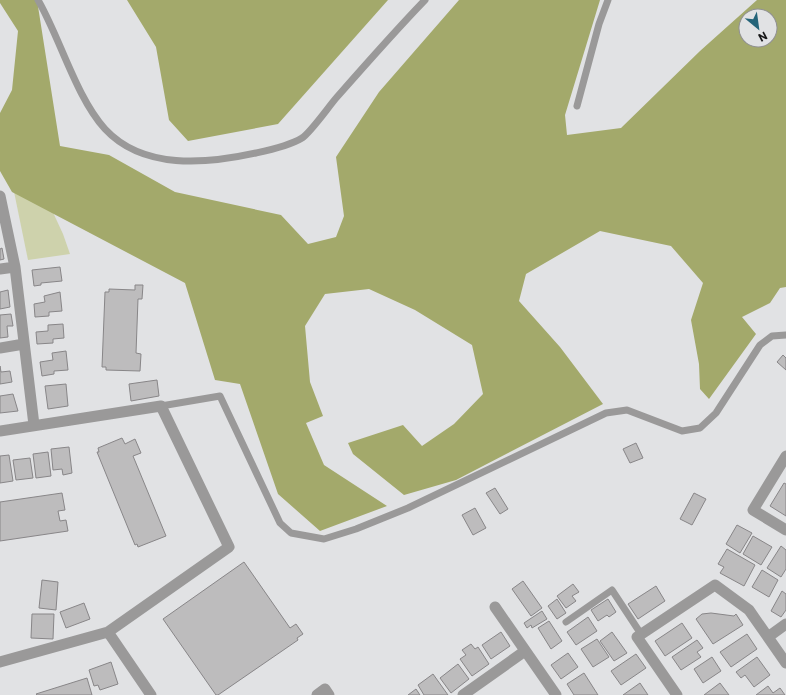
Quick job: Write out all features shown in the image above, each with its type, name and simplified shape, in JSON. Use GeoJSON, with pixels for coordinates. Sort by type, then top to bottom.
{"type":"FeatureCollection","features":[{"type":"Feature","properties":{"kind":"street"},"geometry":{"type":"LineString","coordinates":[[0,196],[15,267],[34,426]]}},
{"type":"Feature","properties":{"kind":"street"},"geometry":{"type":"LineString","coordinates":[[0,269],[15,267]]}},
{"type":"Feature","properties":{"kind":"street"},"geometry":{"type":"LineString","coordinates":[[0,348],[24,344]]}},
{"type":"Feature","properties":{"kind":"street"},"geometry":{"type":"LineString","coordinates":[[0,431],[161,406],[230,547],[108,632],[0,662]]}},
{"type":"Feature","properties":{"kind":"street"},"geometry":{"type":"LineString","coordinates":[[786,456],[753,510],[786,530]]}},
{"type":"Feature","properties":{"kind":"street"},"geometry":{"type":"LineString","coordinates":[[677,695],[637,637],[715,585],[749,610],[786,663]]}},
{"type":"Feature","properties":{"kind":"street"},"geometry":{"type":"LineString","coordinates":[[495,607],[556,695]]}},
{"type":"Feature","properties":{"kind":"street"},"geometry":{"type":"LineString","coordinates":[[768,637],[786,624]]}},
{"type":"Feature","properties":{"kind":"street"},"geometry":{"type":"LineString","coordinates":[[108,632],[151,695]]}},
{"type":"Feature","properties":{"kind":"street"},"geometry":{"type":"LineString","coordinates":[[463,695],[525,651]]}},
{"type":"Feature","properties":{"kind":"street"},"geometry":{"type":"LineString","coordinates":[[317,695],[325,690],[329,695]]}},
{"type":"Feature","properties":{"kind":"lane"},"geometry":{"type":"LineString","coordinates":[[38,0],[47,16],[86,103],[105,129],[131,149],[163,159],[190,163],[249,155],[269,150],[303,138],[382,45],[425,0]]}},
{"type":"Feature","properties":{"kind":"lane"},"geometry":{"type":"LineString","coordinates":[[577,106],[599,24],[608,0]]}},
{"type":"Feature","properties":{"kind":"lane"},"geometry":{"type":"LineString","coordinates":[[161,406],[220,396],[280,523],[291,534],[324,539],[356,529],[408,508],[606,413],[627,410],[682,431],[700,428],[716,413],[760,345],[772,336],[786,335]]}},
{"type":"Feature","properties":{"kind":"lane"},"geometry":{"type":"LineString","coordinates":[[566,622],[612,590],[641,634]]}},
{"type":"Feature","properties":{"kind":"green space"},"geometry":{"type":"Polygon","coordinates":[[[0,0],[37,0],[60,146],[109,155],[175,192],[281,215],[308,244],[336,237],[344,216],[336,157],[379,92],[459,0],[600,0],[565,115],[567,135],[621,128],[700,51],[738,17],[738,48],[778,48],[778,8],[748,8],[757,0],[786,0],[786,287],[780,288],[770,303],[742,317],[756,334],[709,399],[700,389],[699,364],[691,320],[703,283],[671,246],[600,231],[526,274],[519,301],[560,347],[603,404],[456,480],[404,495],[353,454],[348,443],[403,425],[422,446],[454,424],[483,394],[472,345],[415,310],[369,289],[325,294],[305,326],[310,382],[323,416],[306,423],[324,465],[387,506],[320,531],[278,494],[240,384],[215,380],[185,283],[12,192],[0,171],[0,113],[12,90],[18,31],[0,3],[0,0]]]}},
{"type":"Feature","properties":{"kind":"green space"},"geometry":{"type":"Polygon","coordinates":[[[127,0],[388,0],[278,124],[188,141],[169,120],[156,47],[127,0]]]}},
{"type":"Feature","properties":{"kind":"green space"},"geometry":{"type":"Polygon","coordinates":[[[11,177],[38,180],[63,234],[70,254],[28,260],[11,177]]]}},
{"type":"Feature","properties":{"kind":"building"},"geometry":{"type":"Polygon","coordinates":[[[2,248],[4,259],[0,260],[0,249],[2,248]]]}},
{"type":"Feature","properties":{"kind":"building"},"geometry":{"type":"Polygon","coordinates":[[[60,267],[62,281],[41,283],[41,285],[34,286],[32,270],[60,267]]]}},
{"type":"Feature","properties":{"kind":"building"},"geometry":{"type":"Polygon","coordinates":[[[135,285],[143,285],[142,299],[138,299],[136,353],[141,354],[140,371],[106,370],[106,367],[102,367],[105,292],[109,292],[109,289],[135,290],[135,285]]]}},
{"type":"Feature","properties":{"kind":"building"},"geometry":{"type":"Polygon","coordinates":[[[8,290],[10,307],[0,309],[0,292],[8,290]]]}},
{"type":"Feature","properties":{"kind":"building"},"geometry":{"type":"Polygon","coordinates":[[[60,292],[62,311],[49,312],[49,316],[35,317],[34,304],[45,302],[44,296],[60,292]]]}},
{"type":"Feature","properties":{"kind":"building"},"geometry":{"type":"Polygon","coordinates":[[[11,314],[13,326],[7,326],[8,337],[0,338],[0,315],[11,314]]]}},
{"type":"Feature","properties":{"kind":"building"},"geometry":{"type":"Polygon","coordinates":[[[63,324],[64,338],[53,339],[53,343],[37,344],[36,332],[48,331],[48,325],[63,324]]]}},
{"type":"Feature","properties":{"kind":"building"},"geometry":{"type":"Polygon","coordinates":[[[66,351],[68,370],[54,371],[54,374],[42,376],[40,362],[53,360],[52,353],[66,351]]]}},
{"type":"Feature","properties":{"kind":"building"},"geometry":{"type":"Polygon","coordinates":[[[783,355],[786,358],[786,370],[777,362],[783,355]]]}},
{"type":"Feature","properties":{"kind":"building"},"geometry":{"type":"Polygon","coordinates":[[[0,366],[1,372],[10,371],[12,382],[0,384],[0,366]]]}},
{"type":"Feature","properties":{"kind":"building"},"geometry":{"type":"Polygon","coordinates":[[[157,380],[159,396],[131,401],[129,384],[157,380]]]}},
{"type":"Feature","properties":{"kind":"building"},"geometry":{"type":"Polygon","coordinates":[[[66,384],[68,406],[48,409],[45,386],[66,384]]]}},
{"type":"Feature","properties":{"kind":"building"},"geometry":{"type":"Polygon","coordinates":[[[13,394],[18,411],[0,413],[0,396],[13,394]]]}},
{"type":"Feature","properties":{"kind":"building"},"geometry":{"type":"Polygon","coordinates":[[[122,438],[125,444],[135,439],[141,453],[133,456],[166,536],[138,547],[137,544],[135,545],[97,452],[99,452],[98,448],[122,438]]]}},
{"type":"Feature","properties":{"kind":"building"},"geometry":{"type":"Polygon","coordinates":[[[636,443],[643,458],[630,463],[623,449],[636,443]]]}},
{"type":"Feature","properties":{"kind":"building"},"geometry":{"type":"Polygon","coordinates":[[[69,447],[72,473],[63,475],[62,469],[53,470],[51,449],[69,447]]]}},
{"type":"Feature","properties":{"kind":"building"},"geometry":{"type":"Polygon","coordinates":[[[48,452],[51,476],[36,478],[33,454],[48,452]]]}},
{"type":"Feature","properties":{"kind":"building"},"geometry":{"type":"Polygon","coordinates":[[[9,455],[13,481],[0,483],[0,456],[9,455]]]}},
{"type":"Feature","properties":{"kind":"building"},"geometry":{"type":"Polygon","coordinates":[[[30,458],[33,478],[16,480],[13,460],[30,458]]]}},
{"type":"Feature","properties":{"kind":"building"},"geometry":{"type":"Polygon","coordinates":[[[784,483],[786,484],[786,516],[770,506],[784,483]]]}},
{"type":"Feature","properties":{"kind":"building"},"geometry":{"type":"Polygon","coordinates":[[[495,488],[508,509],[500,514],[486,493],[495,488]]]}},
{"type":"Feature","properties":{"kind":"building"},"geometry":{"type":"Polygon","coordinates":[[[62,493],[65,510],[58,511],[60,521],[66,520],[68,531],[0,541],[0,502],[62,493]]]}},
{"type":"Feature","properties":{"kind":"building"},"geometry":{"type":"Polygon","coordinates":[[[694,493],[706,499],[692,525],[680,519],[694,493]]]}},
{"type":"Feature","properties":{"kind":"building"},"geometry":{"type":"Polygon","coordinates":[[[475,508],[486,528],[473,535],[462,515],[475,508]]]}},
{"type":"Feature","properties":{"kind":"building"},"geometry":{"type":"Polygon","coordinates":[[[737,525],[752,533],[740,553],[726,544],[737,525]]]}},
{"type":"Feature","properties":{"kind":"building"},"geometry":{"type":"Polygon","coordinates":[[[753,536],[772,547],[761,565],[743,554],[753,536]]]}},
{"type":"Feature","properties":{"kind":"building"},"geometry":{"type":"Polygon","coordinates":[[[781,546],[786,550],[786,569],[781,577],[767,568],[781,546]]]}},
{"type":"Feature","properties":{"kind":"building"},"geometry":{"type":"Polygon","coordinates":[[[727,549],[755,565],[744,586],[720,573],[724,567],[718,564],[727,549]]]}},
{"type":"Feature","properties":{"kind":"building"},"geometry":{"type":"Polygon","coordinates":[[[244,562],[290,628],[296,624],[303,634],[297,638],[298,640],[216,695],[163,619],[244,562]]]}},
{"type":"Feature","properties":{"kind":"building"},"geometry":{"type":"Polygon","coordinates":[[[762,570],[778,580],[769,597],[752,587],[762,570]]]}},
{"type":"Feature","properties":{"kind":"building"},"geometry":{"type":"Polygon","coordinates":[[[42,580],[58,582],[56,610],[39,608],[42,580]]]}},
{"type":"Feature","properties":{"kind":"building"},"geometry":{"type":"Polygon","coordinates":[[[523,581],[542,608],[531,616],[512,589],[523,581]]]}},
{"type":"Feature","properties":{"kind":"building"},"geometry":{"type":"Polygon","coordinates":[[[573,584],[579,592],[572,596],[576,601],[566,608],[557,596],[573,584]]]}},
{"type":"Feature","properties":{"kind":"building"},"geometry":{"type":"Polygon","coordinates":[[[656,586],[665,601],[638,619],[628,604],[656,586]]]}},
{"type":"Feature","properties":{"kind":"building"},"geometry":{"type":"Polygon","coordinates":[[[782,591],[786,594],[786,610],[781,617],[771,611],[782,591]]]}},
{"type":"Feature","properties":{"kind":"building"},"geometry":{"type":"Polygon","coordinates":[[[557,599],[566,613],[557,619],[548,606],[557,599]]]}},
{"type":"Feature","properties":{"kind":"building"},"geometry":{"type":"Polygon","coordinates":[[[608,599],[616,612],[609,617],[607,615],[598,621],[591,610],[608,599]]]}},
{"type":"Feature","properties":{"kind":"building"},"geometry":{"type":"Polygon","coordinates":[[[84,603],[90,619],[66,628],[60,612],[84,603]]]}},
{"type":"Feature","properties":{"kind":"building"},"geometry":{"type":"Polygon","coordinates":[[[542,611],[547,619],[532,628],[531,625],[527,628],[524,623],[542,611]]]}},
{"type":"Feature","properties":{"kind":"building"},"geometry":{"type":"Polygon","coordinates":[[[711,613],[734,616],[736,614],[743,625],[713,644],[696,619],[702,614],[711,613]]]}},
{"type":"Feature","properties":{"kind":"building"},"geometry":{"type":"Polygon","coordinates":[[[32,614],[54,614],[53,639],[31,638],[32,614]]]}},
{"type":"Feature","properties":{"kind":"building"},"geometry":{"type":"Polygon","coordinates":[[[588,617],[597,631],[576,645],[567,632],[588,617]]]}},
{"type":"Feature","properties":{"kind":"building"},"geometry":{"type":"Polygon","coordinates":[[[549,621],[562,641],[551,649],[538,628],[549,621]]]}},
{"type":"Feature","properties":{"kind":"building"},"geometry":{"type":"Polygon","coordinates":[[[682,623],[692,638],[665,656],[655,641],[682,623]]]}},
{"type":"Feature","properties":{"kind":"building"},"geometry":{"type":"Polygon","coordinates":[[[501,632],[510,646],[491,659],[482,645],[501,632]]]}},
{"type":"Feature","properties":{"kind":"building"},"geometry":{"type":"Polygon","coordinates":[[[612,632],[627,653],[614,661],[600,641],[612,632]]]}},
{"type":"Feature","properties":{"kind":"building"},"geometry":{"type":"Polygon","coordinates":[[[747,634],[757,649],[731,667],[720,652],[747,634]]]}},
{"type":"Feature","properties":{"kind":"building"},"geometry":{"type":"Polygon","coordinates":[[[597,639],[609,657],[593,667],[581,649],[597,639]]]}},
{"type":"Feature","properties":{"kind":"building"},"geometry":{"type":"Polygon","coordinates":[[[697,640],[703,648],[697,652],[701,657],[681,670],[672,657],[697,640]]]}},
{"type":"Feature","properties":{"kind":"building"},"geometry":{"type":"Polygon","coordinates":[[[471,644],[475,649],[478,647],[489,664],[472,676],[460,659],[466,655],[462,650],[471,644]]]}},
{"type":"Feature","properties":{"kind":"building"},"geometry":{"type":"Polygon","coordinates":[[[568,653],[578,667],[561,679],[551,665],[568,653]]]}},
{"type":"Feature","properties":{"kind":"building"},"geometry":{"type":"Polygon","coordinates":[[[636,654],[646,668],[621,685],[611,671],[636,654]]]}},
{"type":"Feature","properties":{"kind":"building"},"geometry":{"type":"Polygon","coordinates":[[[712,657],[721,671],[703,683],[694,669],[712,657]]]}},
{"type":"Feature","properties":{"kind":"building"},"geometry":{"type":"Polygon","coordinates":[[[757,657],[770,675],[754,687],[745,675],[741,678],[736,672],[757,657]]]}},
{"type":"Feature","properties":{"kind":"building"},"geometry":{"type":"Polygon","coordinates":[[[111,662],[118,684],[100,690],[98,685],[94,686],[89,670],[111,662]]]}},
{"type":"Feature","properties":{"kind":"building"},"geometry":{"type":"Polygon","coordinates":[[[458,664],[469,679],[451,693],[440,678],[458,664]]]}},
{"type":"Feature","properties":{"kind":"building"},"geometry":{"type":"Polygon","coordinates":[[[584,673],[598,695],[574,695],[567,684],[584,673]]]}},
{"type":"Feature","properties":{"kind":"building"},"geometry":{"type":"Polygon","coordinates":[[[433,674],[448,695],[424,695],[418,685],[433,674]]]}},
{"type":"Feature","properties":{"kind":"building"},"geometry":{"type":"Polygon","coordinates":[[[87,678],[92,695],[36,694],[87,678]]]}},
{"type":"Feature","properties":{"kind":"building"},"geometry":{"type":"Polygon","coordinates":[[[640,683],[648,695],[623,695],[640,683]]]}},
{"type":"Feature","properties":{"kind":"building"},"geometry":{"type":"Polygon","coordinates":[[[720,683],[729,695],[704,695],[720,683]]]}},
{"type":"Feature","properties":{"kind":"building"},"geometry":{"type":"Polygon","coordinates":[[[768,686],[773,693],[780,688],[785,695],[756,695],[768,686]]]}},
{"type":"Feature","properties":{"kind":"building"},"geometry":{"type":"Polygon","coordinates":[[[416,689],[420,695],[408,695],[416,689]]]}}]}
